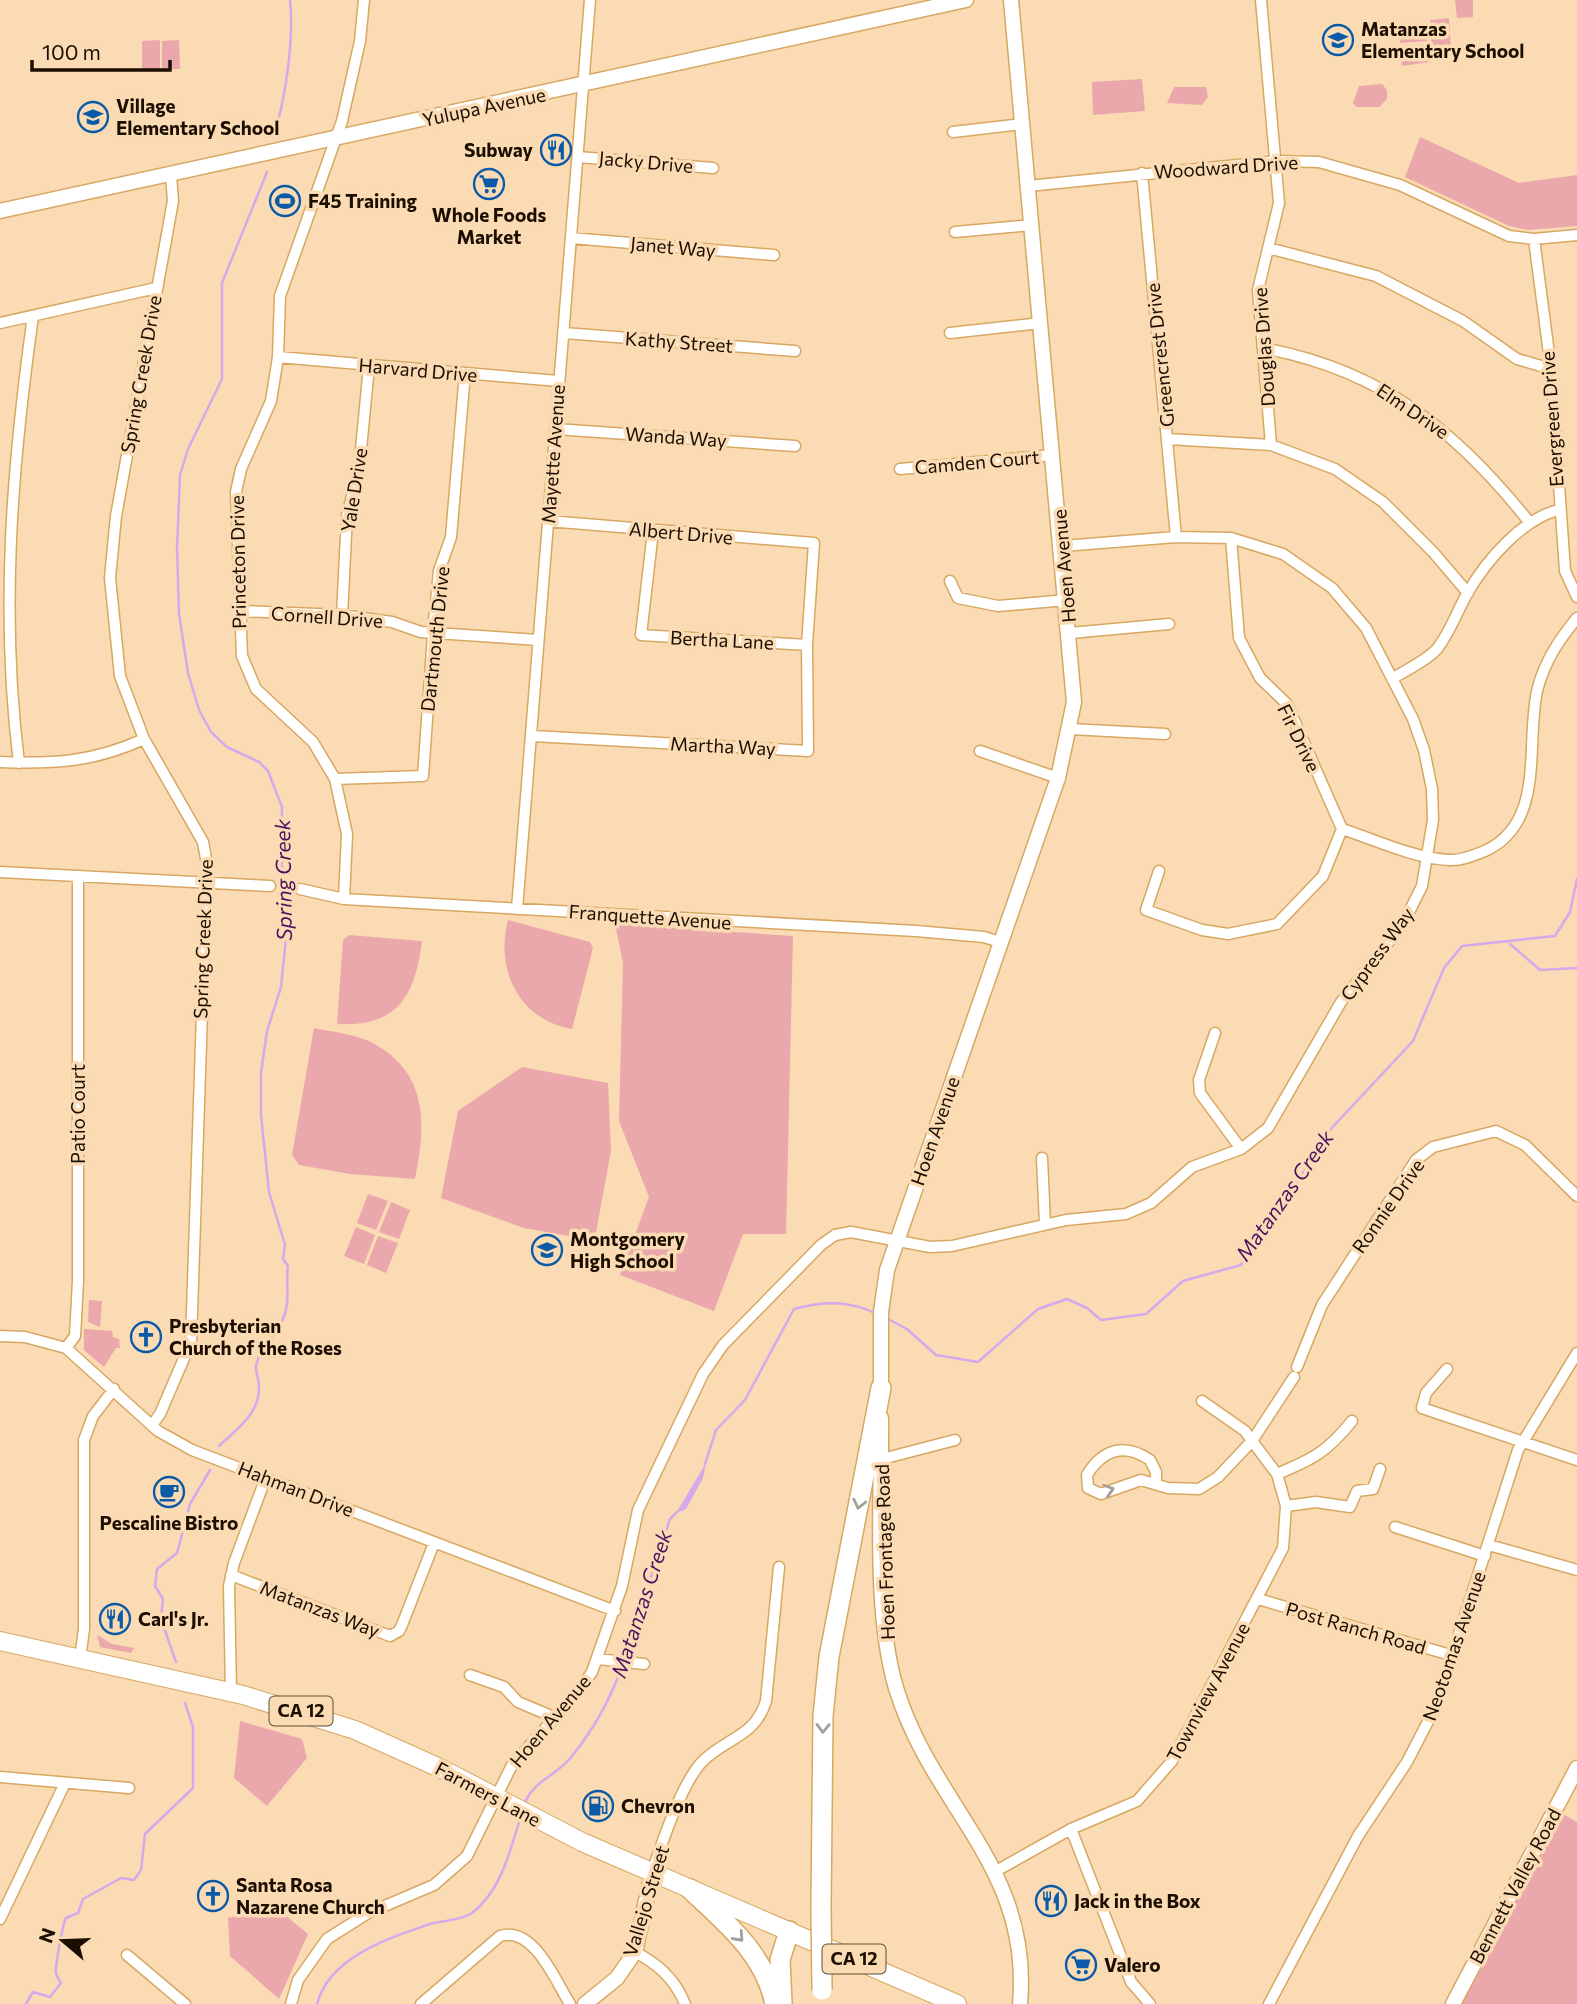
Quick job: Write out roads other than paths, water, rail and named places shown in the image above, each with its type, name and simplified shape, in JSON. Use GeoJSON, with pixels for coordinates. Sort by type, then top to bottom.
{"type":"FeatureCollection","features":[{"type":"Feature","properties":{"kind":"highway"},"geometry":{"type":"LineString","coordinates":[[822,1997],[823,1716],[828,1664],[837,1600],[867,1470],[881,1388]]}},
{"type":"Feature","properties":{"kind":"highway","name":"CA 12"},"geometry":{"type":"LineString","coordinates":[[690,1889],[745,1942],[762,1968],[775,2004]]}},
{"type":"Feature","properties":{"kind":"highway"},"geometry":{"type":"LineString","coordinates":[[782,2004],[780,1960],[789,1931]]}},
{"type":"Feature","properties":{"kind":"main road","name":"Farmers Lane"},"geometry":{"type":"LineString","coordinates":[[0,1641],[231,1692],[311,1714],[381,1740],[521,1812],[652,1873],[957,2004]]}},
{"type":"Feature","properties":{"kind":"street","name":"Princeton Drive"},"geometry":{"type":"LineString","coordinates":[[344,899],[347,834],[334,779],[313,742],[251,681],[242,656],[237,484],[268,411],[278,357],[280,296],[337,139],[360,41],[365,0]]}},
{"type":"Feature","properties":{"kind":"street","name":"Mayette Avenue"},"geometry":{"type":"LineString","coordinates":[[517,909],[590,0]]}},
{"type":"Feature","properties":{"kind":"street","name":"Yulupa Avenue"},"geometry":{"type":"LineString","coordinates":[[0,211],[171,176],[966,0]]}},
{"type":"Feature","properties":{"kind":"street","name":"Hoen Avenue"},"geometry":{"type":"LineString","coordinates":[[291,2004],[298,1980],[327,1939],[368,1913],[434,1885],[461,1863],[471,1849],[512,1765],[578,1692],[598,1660],[615,1611],[638,1510],[692,1394],[718,1352],[829,1238],[851,1232],[898,1240],[1058,778],[1074,702],[1063,546],[1011,0]]}},
{"type":"Feature","properties":{"kind":"street","name":"Douglas Drive"},"geometry":{"type":"LineString","coordinates":[[1261,0],[1279,203],[1258,290],[1271,445]]}},
{"type":"Feature","properties":{"kind":"street"},"geometry":{"type":"LineString","coordinates":[[953,132],[1023,124]]}},
{"type":"Feature","properties":{"kind":"street","name":"Jacky Drive"},"geometry":{"type":"LineString","coordinates":[[578,157],[713,168]]}},
{"type":"Feature","properties":{"kind":"street","name":"Woodward Drive"},"geometry":{"type":"LineString","coordinates":[[1028,186],[1276,161],[1319,162],[1424,195],[1509,236],[1534,239],[1577,235]]}},
{"type":"Feature","properties":{"kind":"street","name":"Greencrest Drive"},"geometry":{"type":"LineString","coordinates":[[1142,173],[1176,537]]}},
{"type":"Feature","properties":{"kind":"street","name":"Spring Creek Drive"},"geometry":{"type":"LineString","coordinates":[[152,1425],[160,1414],[191,1342],[207,864],[203,842],[144,739],[120,676],[110,578],[116,516],[173,201],[171,176]]}},
{"type":"Feature","properties":{"kind":"street"},"geometry":{"type":"LineString","coordinates":[[955,232],[1032,225]]}},
{"type":"Feature","properties":{"kind":"street","name":"Janet Way"},"geometry":{"type":"LineString","coordinates":[[571,239],[774,255]]}},
{"type":"Feature","properties":{"kind":"street","name":"Evergreen Drive"},"geometry":{"type":"LineString","coordinates":[[1534,239],[1550,369],[1564,571],[1577,597]]}},
{"type":"Feature","properties":{"kind":"street"},"geometry":{"type":"LineString","coordinates":[[1268,248],[1376,276],[1463,321],[1517,359],[1550,369]]}},
{"type":"Feature","properties":{"kind":"street"},"geometry":{"type":"LineString","coordinates":[[0,323],[156,288]]}},
{"type":"Feature","properties":{"kind":"street"},"geometry":{"type":"LineString","coordinates":[[19,763],[7,708],[2,661],[5,510],[33,316]]}},
{"type":"Feature","properties":{"kind":"street"},"geometry":{"type":"LineString","coordinates":[[950,333],[1041,323]]}},
{"type":"Feature","properties":{"kind":"street","name":"Kathy Street"},"geometry":{"type":"LineString","coordinates":[[564,333],[795,351]]}},
{"type":"Feature","properties":{"kind":"street","name":"Elm Drive"},"geometry":{"type":"LineString","coordinates":[[1263,348],[1332,366],[1400,399],[1454,438],[1493,477],[1530,523]]}},
{"type":"Feature","properties":{"kind":"street","name":"Harvard Drive"},"geometry":{"type":"LineString","coordinates":[[278,357],[558,381]]}},
{"type":"Feature","properties":{"kind":"street","name":"Yale Drive"},"geometry":{"type":"LineString","coordinates":[[342,615],[347,514],[359,470],[369,366]]}},
{"type":"Feature","properties":{"kind":"street","name":"Dartmouth Drive"},"geometry":{"type":"LineString","coordinates":[[334,779],[423,776],[439,571],[451,537],[465,373]]}},
{"type":"Feature","properties":{"kind":"street","name":"Wanda Way"},"geometry":{"type":"LineString","coordinates":[[556,429],[795,446]]}},
{"type":"Feature","properties":{"kind":"street"},"geometry":{"type":"LineString","coordinates":[[1168,439],[1271,445],[1335,469],[1383,502],[1433,552],[1468,593]]}},
{"type":"Feature","properties":{"kind":"street","name":"Camden Court"},"geometry":{"type":"LineString","coordinates":[[900,469],[1053,455]]}},
{"type":"Feature","properties":{"kind":"street"},"geometry":{"type":"LineString","coordinates":[[1392,679],[1435,651],[1456,622],[1468,593],[1494,558],[1530,523],[1543,514],[1558,510]]}},
{"type":"Feature","properties":{"kind":"street","name":"Albert Drive"},"geometry":{"type":"LineString","coordinates":[[548,521],[814,544],[807,645]]}},
{"type":"Feature","properties":{"kind":"street","name":"Bertha Lane"},"geometry":{"type":"LineString","coordinates":[[653,531],[641,635],[807,645]]}},
{"type":"Feature","properties":{"kind":"street","name":"Cypress Way"},"geometry":{"type":"LineString","coordinates":[[898,1240],[943,1247],[1045,1224],[1134,1211],[1158,1198],[1192,1167],[1241,1149],[1268,1128],[1349,990],[1403,924],[1422,886],[1429,858],[1433,799],[1427,762],[1413,719],[1366,628],[1332,588],[1283,554],[1231,537],[1176,537],[1063,546]]}},
{"type":"Feature","properties":{"kind":"street","name":"Fir Drive"},"geometry":{"type":"LineString","coordinates":[[1231,537],[1239,638],[1260,678],[1287,704],[1342,829]]}},
{"type":"Feature","properties":{"kind":"street"},"geometry":{"type":"LineString","coordinates":[[950,582],[958,598],[998,606],[1067,600]]}},
{"type":"Feature","properties":{"kind":"street","name":"Cornell Drive"},"geometry":{"type":"LineString","coordinates":[[240,611],[342,615],[392,622],[421,632],[538,640]]}},
{"type":"Feature","properties":{"kind":"street"},"geometry":{"type":"LineString","coordinates":[[1159,871],[1146,910],[1202,930],[1228,933],[1277,924],[1323,876],[1342,829],[1429,858],[1453,860],[1493,847],[1510,831],[1521,814],[1528,794],[1537,690],[1556,643],[1577,618]]}},
{"type":"Feature","properties":{"kind":"street"},"geometry":{"type":"LineString","coordinates":[[1070,633],[1169,624]]}},
{"type":"Feature","properties":{"kind":"street","name":"Martha Way"},"geometry":{"type":"LineString","coordinates":[[532,736],[808,751],[807,645]]}},
{"type":"Feature","properties":{"kind":"street"},"geometry":{"type":"LineString","coordinates":[[1070,729],[1165,734]]}},
{"type":"Feature","properties":{"kind":"street"},"geometry":{"type":"LineString","coordinates":[[0,762],[58,764],[115,752],[144,739]]}},
{"type":"Feature","properties":{"kind":"street"},"geometry":{"type":"LineString","coordinates":[[980,751],[1058,778]]}},
{"type":"Feature","properties":{"kind":"street"},"geometry":{"type":"LineString","coordinates":[[0,872],[270,886]]}},
{"type":"Feature","properties":{"kind":"street","name":"Patio Court"},"geometry":{"type":"LineString","coordinates":[[66,1348],[75,1336],[78,1281],[78,876]]}},
{"type":"Feature","properties":{"kind":"street","name":"Franquette Avenue"},"geometry":{"type":"LineString","coordinates":[[300,889],[344,899],[916,931],[984,937],[1000,942]]}},
{"type":"Feature","properties":{"kind":"street"},"geometry":{"type":"LineString","coordinates":[[1215,1033],[1199,1080],[1200,1093],[1241,1149]]}},
{"type":"Feature","properties":{"kind":"street","name":"Ronnie Drive"},"geometry":{"type":"LineString","coordinates":[[1252,1441],[1295,1372],[1322,1305],[1416,1160],[1433,1147],[1496,1131],[1525,1145],[1577,1196]]}},
{"type":"Feature","properties":{"kind":"street"},"geometry":{"type":"LineString","coordinates":[[1042,1158],[1045,1224]]}},
{"type":"Feature","properties":{"kind":"street","name":"Hoen Frontage Road"},"geometry":{"type":"LineString","coordinates":[[898,1240],[882,1294],[880,1334],[883,1615],[897,1689],[926,1761],[996,1871],[1017,1931],[1021,1969],[1020,2004]]}},
{"type":"Feature","properties":{"kind":"street","name":"Hahman Drive"},"geometry":{"type":"LineString","coordinates":[[0,1336],[26,1336],[66,1348],[152,1425],[192,1450],[615,1611]]}},
{"type":"Feature","properties":{"kind":"street","name":"Neotomas Avenue"},"geometry":{"type":"LineString","coordinates":[[1269,2004],[1358,1836],[1422,1734],[1454,1656],[1522,1441],[1577,1353]]}},
{"type":"Feature","properties":{"kind":"street"},"geometry":{"type":"LineString","coordinates":[[1447,1369],[1426,1393],[1422,1408],[1577,1460]]}},
{"type":"Feature","properties":{"kind":"street"},"geometry":{"type":"LineString","coordinates":[[80,1660],[84,1629],[84,1440],[93,1416],[114,1389]]}},
{"type":"Feature","properties":{"kind":"street","name":"Townview Avenue"},"geometry":{"type":"LineString","coordinates":[[996,1871],[1071,1829],[1136,1801],[1153,1787],[1172,1761],[1283,1548],[1286,1506],[1277,1474],[1245,1432],[1202,1401]]}},
{"type":"Feature","properties":{"kind":"street"},"geometry":{"type":"LineString","coordinates":[[1277,1474],[1322,1454],[1352,1421]]}},
{"type":"Feature","properties":{"kind":"street"},"geometry":{"type":"LineString","coordinates":[[882,1459],[956,1440]]}},
{"type":"Feature","properties":{"kind":"street"},"geometry":{"type":"LineString","coordinates":[[1156,1483],[1156,1472],[1150,1460],[1120,1450],[1105,1453],[1087,1475],[1088,1488],[1097,1494],[1141,1480],[1168,1488],[1199,1489],[1219,1478],[1252,1441]]}},
{"type":"Feature","properties":{"kind":"street"},"geometry":{"type":"LineString","coordinates":[[1286,1506],[1317,1502],[1350,1507],[1357,1491],[1373,1489],[1380,1469]]}},
{"type":"Feature","properties":{"kind":"street"},"geometry":{"type":"LineString","coordinates":[[231,1692],[227,1610],[231,1575],[266,1477]]}},
{"type":"Feature","properties":{"kind":"street"},"geometry":{"type":"LineString","coordinates":[[1395,1527],[1577,1570]]}},
{"type":"Feature","properties":{"kind":"street","name":"Matanzas Way"},"geometry":{"type":"LineString","coordinates":[[231,1575],[390,1636],[399,1631],[402,1625],[434,1543]]}},
{"type":"Feature","properties":{"kind":"street","name":"Vallejo Street"},"geometry":{"type":"LineString","coordinates":[[585,2004],[617,1978],[635,1952],[652,1873],[676,1811],[699,1766],[750,1729],[761,1717],[766,1701],[779,1567]]}},
{"type":"Feature","properties":{"kind":"street","name":"Post Ranch Road"},"geometry":{"type":"LineString","coordinates":[[1258,1599],[1454,1656]]}},
{"type":"Feature","properties":{"kind":"street"},"geometry":{"type":"LineString","coordinates":[[598,1660],[639,1665]]}},
{"type":"Feature","properties":{"kind":"street"},"geometry":{"type":"LineString","coordinates":[[470,1675],[505,1687],[518,1702],[556,1718]]}},
{"type":"Feature","properties":{"kind":"street","name":"Bennett Valley Road"},"geometry":{"type":"LineString","coordinates":[[1453,2004],[1577,1768]]}},
{"type":"Feature","properties":{"kind":"street"},"geometry":{"type":"LineString","coordinates":[[0,1777],[129,1788]]}},
{"type":"Feature","properties":{"kind":"street"},"geometry":{"type":"LineString","coordinates":[[0,1919],[65,1783]]}},
{"type":"Feature","properties":{"kind":"street"},"geometry":{"type":"LineString","coordinates":[[1071,1829],[1131,1982],[1150,2004]]}},
{"type":"Feature","properties":{"kind":"street"},"geometry":{"type":"LineString","coordinates":[[0,1893],[13,1895]]}},
{"type":"Feature","properties":{"kind":"street"},"geometry":{"type":"LineString","coordinates":[[421,2004],[500,1936],[516,1934],[530,1942],[570,2004]]}},
{"type":"Feature","properties":{"kind":"street"},"geometry":{"type":"LineString","coordinates":[[635,1952],[660,1966],[680,1991],[685,2004]]}},
{"type":"Feature","properties":{"kind":"street"},"geometry":{"type":"LineString","coordinates":[[127,1955],[185,2004]]}},
{"type":"Feature","properties":{"kind":"waterway","name":"Spring Creek"},"geometry":{"type":"LineString","coordinates":[[273,137],[288,69],[290,0]]}},
{"type":"Feature","properties":{"kind":"waterway","name":"Spring Creek"},"geometry":{"type":"LineString","coordinates":[[219,1446],[240,1427],[256,1405],[259,1386],[256,1367],[258,1359],[281,1323],[287,1302],[288,1266],[283,1259],[285,1245],[269,1192],[261,1115],[261,1073],[267,1031],[281,987],[287,900],[281,860],[282,807],[268,771],[259,762],[227,747],[211,732],[199,710],[188,673],[179,614],[177,549],[180,475],[188,449],[222,379],[222,283],[267,172]]}},
{"type":"Feature","properties":{"kind":"waterway","name":"Matanzas Creek"},"geometry":{"type":"LineString","coordinates":[[886,1318],[907,1329],[936,1355],[978,1362],[1038,1309],[1067,1299],[1087,1308],[1101,1320],[1146,1314],[1183,1281],[1241,1265],[1285,1203],[1328,1132],[1413,1041],[1444,968],[1462,946],[1555,936],[1570,912],[1577,879]]}},
{"type":"Feature","properties":{"kind":"waterway"},"geometry":{"type":"LineString","coordinates":[[1510,944],[1540,970],[1577,968]]}},
{"type":"Feature","properties":{"kind":"waterway","name":"Matanzas Creek"},"geometry":{"type":"LineString","coordinates":[[705,1464],[716,1430],[745,1400],[794,1309],[836,1303],[856,1306],[877,1314]]}},
{"type":"Feature","properties":{"kind":"waterway","name":"Spring Creek"},"geometry":{"type":"LineString","coordinates":[[176,1662],[161,1619],[163,1599],[155,1586],[157,1569],[177,1553],[190,1504],[210,1470]]}},
{"type":"Feature","properties":{"kind":"waterway","name":"Matanzas Creek"},"geometry":{"type":"LineString","coordinates":[[624,1659],[670,1519],[677,1512]]}},
{"type":"Feature","properties":{"kind":"waterway","name":"Matanzas Creek"},"geometry":{"type":"LineString","coordinates":[[524,1806],[532,1790],[566,1763],[587,1735],[607,1702],[622,1666]]}},
{"type":"Feature","properties":{"kind":"waterway","name":"Spring Creek"},"geometry":{"type":"LineString","coordinates":[[26,2004],[33,1992],[50,1997],[61,1983],[56,1969],[66,1918],[78,1913],[83,1899],[121,1878],[134,1880],[141,1870],[145,1834],[193,1788],[193,1727],[185,1703]]}},
{"type":"Feature","properties":{"kind":"waterway","name":"Matanzas Creek"},"geometry":{"type":"LineString","coordinates":[[317,2004],[334,1974],[363,1952],[379,1943],[430,1924],[468,1915],[482,1904],[503,1870],[520,1819]]}},
{"type":"Feature","properties":{"kind":"place","name":"Matanzas Elementary School"},"geometry":{"type":"Point","coordinates":[1338,40]}},
{"type":"Feature","properties":{"kind":"place","name":"Village Elementary School"},"geometry":{"type":"Point","coordinates":[93,117]}},
{"type":"Feature","properties":{"kind":"place","name":"Subway"},"geometry":{"type":"Point","coordinates":[556,150]}},
{"type":"Feature","properties":{"kind":"place","name":"Whole Foods Market"},"geometry":{"type":"Point","coordinates":[489,184]}},
{"type":"Feature","properties":{"kind":"place","name":"F45 Training"},"geometry":{"type":"Point","coordinates":[285,201]}},
{"type":"Feature","properties":{"kind":"place","name":"Montgomery High School"},"geometry":{"type":"Point","coordinates":[547,1250]}},
{"type":"Feature","properties":{"kind":"place","name":"Presbyterian Church of the Roses"},"geometry":{"type":"Point","coordinates":[146,1337]}},
{"type":"Feature","properties":{"kind":"place","name":"Pescaline Bistro"},"geometry":{"type":"Point","coordinates":[169,1492]}},
{"type":"Feature","properties":{"kind":"place","name":"Carl's Jr."},"geometry":{"type":"Point","coordinates":[115,1619]}},
{"type":"Feature","properties":{"kind":"place","name":"Chevron"},"geometry":{"type":"Point","coordinates":[598,1806]}},
{"type":"Feature","properties":{"kind":"place","name":"Santa Rosa Nazarene Church"},"geometry":{"type":"Point","coordinates":[213,1896]}},
{"type":"Feature","properties":{"kind":"place","name":"Jack in the Box"},"geometry":{"type":"Point","coordinates":[1051,1901]}},
{"type":"Feature","properties":{"kind":"place","name":"Valero"},"geometry":{"type":"Point","coordinates":[1081,1965]}}]}
